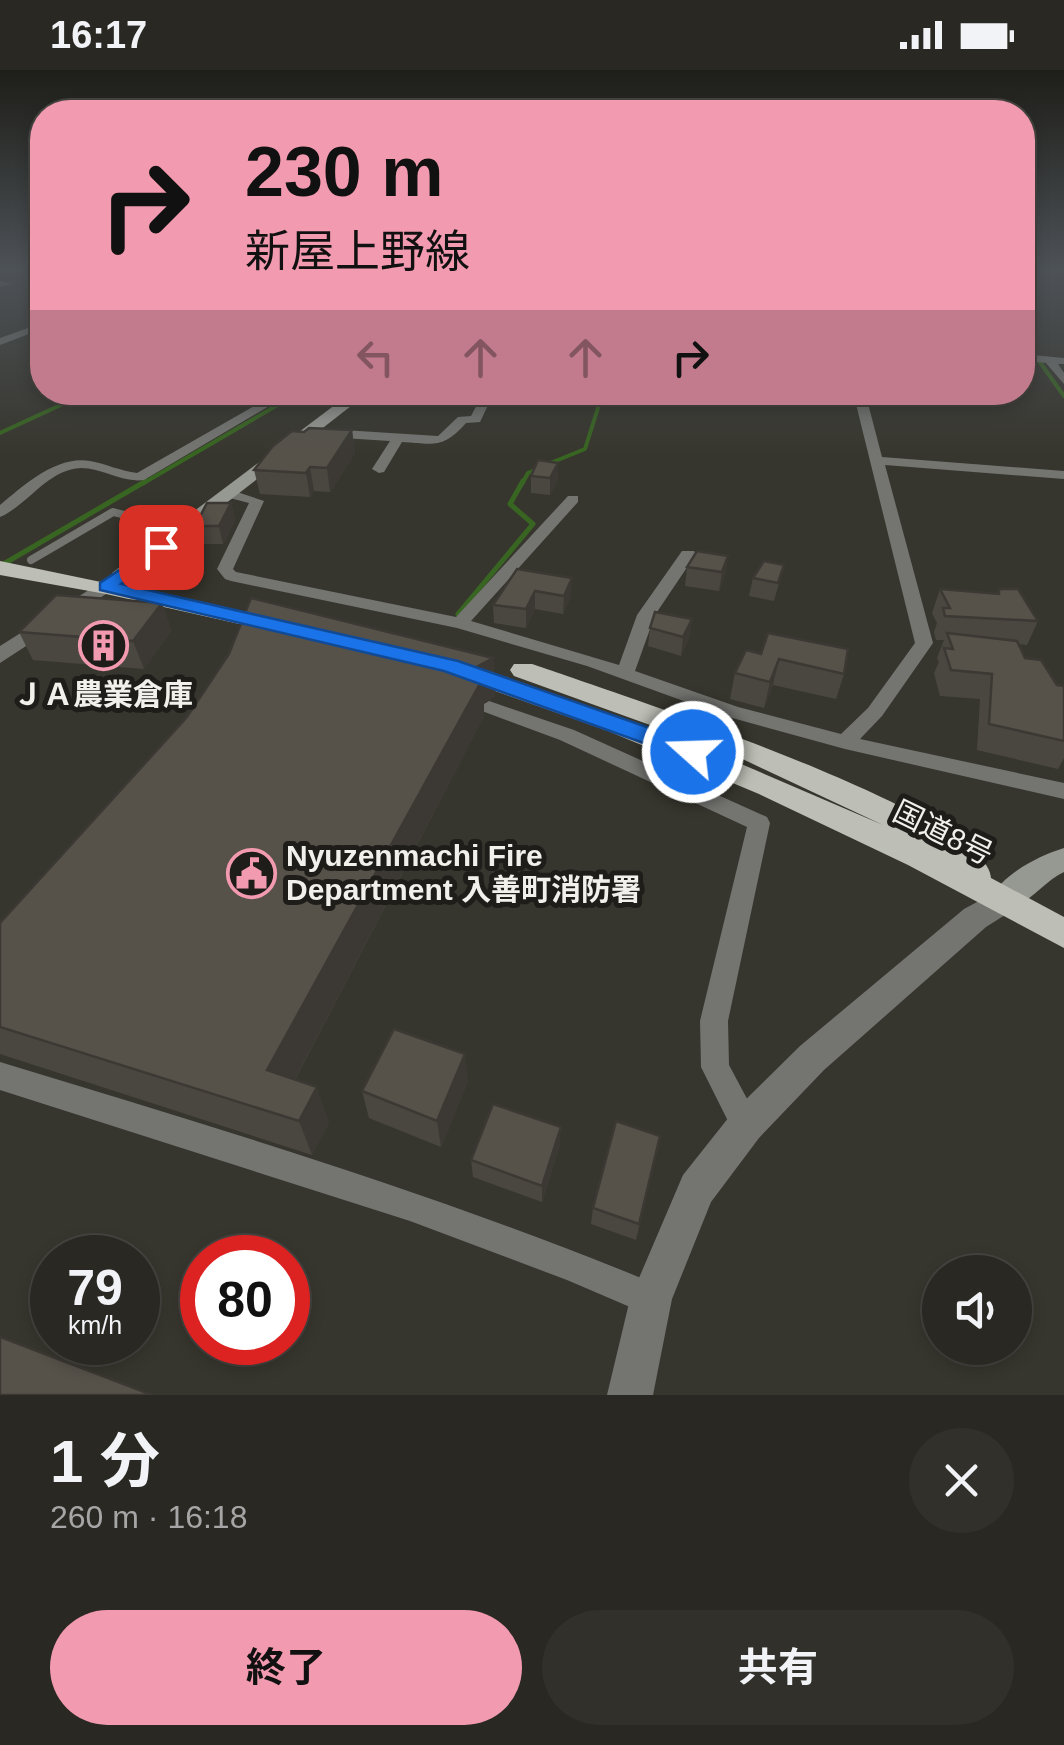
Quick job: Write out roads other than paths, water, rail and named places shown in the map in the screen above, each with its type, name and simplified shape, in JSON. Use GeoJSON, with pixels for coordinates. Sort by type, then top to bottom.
{"type":"FeatureCollection","features":[{"type":"Feature","properties":{"kind":"highway","name":"国道8号"},"geometry":{"type":"LineString","coordinates":[[0,555],[296,630]]}},
{"type":"Feature","properties":{"kind":"highway","name":"国道8号"},"geometry":{"type":"LineString","coordinates":[[0,568],[113,582],[463,651],[627,705],[746,749],[936,838],[1005,899]]}},
{"type":"Feature","properties":{"kind":"highway","name":"国道8号"},"geometry":{"type":"LineString","coordinates":[[431,661],[534,694],[724,764],[1005,899]]}},
{"type":"Feature","properties":{"kind":"highway"},"geometry":{"type":"LineString","coordinates":[[1005,899],[1064,934]]}},
{"type":"Feature","properties":{"kind":"main road"},"geometry":{"type":"LineString","coordinates":[[113,582],[345,405]]}},
{"type":"Feature","properties":{"kind":"main road"},"geometry":{"type":"LineString","coordinates":[[1005,899],[1044,868],[1064,859]]}},
{"type":"Feature","properties":{"kind":"street"},"geometry":{"type":"LineString","coordinates":[[0,342],[29,331]]}},
{"type":"Feature","properties":{"kind":"street"},"geometry":{"type":"LineString","coordinates":[[1035,358],[1064,360]]}},
{"type":"Feature","properties":{"kind":"street"},"geometry":{"type":"LineString","coordinates":[[1050,360],[1064,381]]}},
{"type":"Feature","properties":{"kind":"street"},"geometry":{"type":"LineString","coordinates":[[0,513],[23,491],[72,466],[82,464],[140,476],[265,405]]}},
{"type":"Feature","properties":{"kind":"street"},"geometry":{"type":"LineString","coordinates":[[310,432],[446,438],[462,420],[476,420],[478,405]]}},
{"type":"Feature","properties":{"kind":"street"},"geometry":{"type":"LineString","coordinates":[[845,742],[930,648],[924,643],[863,405]]}},
{"type":"Feature","properties":{"kind":"street"},"geometry":{"type":"LineString","coordinates":[[378,469],[398,438]]}},
{"type":"Feature","properties":{"kind":"street"},"geometry":{"type":"LineString","coordinates":[[880,461],[1064,475]]}},
{"type":"Feature","properties":{"kind":"street"},"geometry":{"type":"LineString","coordinates":[[231,494],[257,500],[224,569],[231,576],[460,623],[732,712],[1064,792]]}},
{"type":"Feature","properties":{"kind":"street"},"geometry":{"type":"LineString","coordinates":[[460,623],[573,499]]}},
{"type":"Feature","properties":{"kind":"street"},"geometry":{"type":"LineString","coordinates":[[625,674],[646,615],[688,554]]}},
{"type":"Feature","properties":{"kind":"street"},"geometry":{"type":"LineString","coordinates":[[0,656],[113,582]]}},
{"type":"Feature","properties":{"kind":"street"},"geometry":{"type":"LineString","coordinates":[[489,708],[567,735],[759,823],[714,1020],[715,1067],[746,1125]]}},
{"type":"Feature","properties":{"kind":"street"},"geometry":{"type":"LineString","coordinates":[[630,1395],[651,1299],[696,1188],[746,1125],[812,1058],[975,918],[1005,899]]}},
{"type":"Feature","properties":{"kind":"street"},"geometry":{"type":"LineString","coordinates":[[0,1076],[446,1218],[651,1299]]}},
{"type":"Feature","properties":{"kind":"lane"},"geometry":{"type":"LineString","coordinates":[[30,560],[114,512],[184,530]]}},
{"type":"Feature","properties":{"kind":"waterway"},"geometry":{"type":"LineString","coordinates":[[1035,355],[1041,364]]}},
{"type":"Feature","properties":{"kind":"waterway"},"geometry":{"type":"LineString","coordinates":[[1039,361],[1064,396]]}},
{"type":"Feature","properties":{"kind":"waterway"},"geometry":{"type":"LineString","coordinates":[[0,433],[61,405]]}},
{"type":"Feature","properties":{"kind":"waterway"},"geometry":{"type":"LineString","coordinates":[[142,484],[278,405]]}},
{"type":"Feature","properties":{"kind":"waterway"},"geometry":{"type":"LineString","coordinates":[[548,464],[585,449],[599,405]]}},
{"type":"Feature","properties":{"kind":"waterway"},"geometry":{"type":"LineString","coordinates":[[522,484],[528,473],[537,469]]}},
{"type":"Feature","properties":{"kind":"waterway"},"geometry":{"type":"LineString","coordinates":[[0,566],[146,481]]}},
{"type":"Feature","properties":{"kind":"waterway"},"geometry":{"type":"LineString","coordinates":[[458,614],[533,524],[510,504],[523,481]]}},
{"type":"Feature","properties":{"kind":"place","name":"ＪＡ農業倉庫"},"geometry":{"type":"Point","coordinates":[103,646]}},
{"type":"Feature","properties":{"kind":"place","name":"Nyuzenmachi Fire Department 入善町消防署"},"geometry":{"type":"Point","coordinates":[251,873]}}]}
